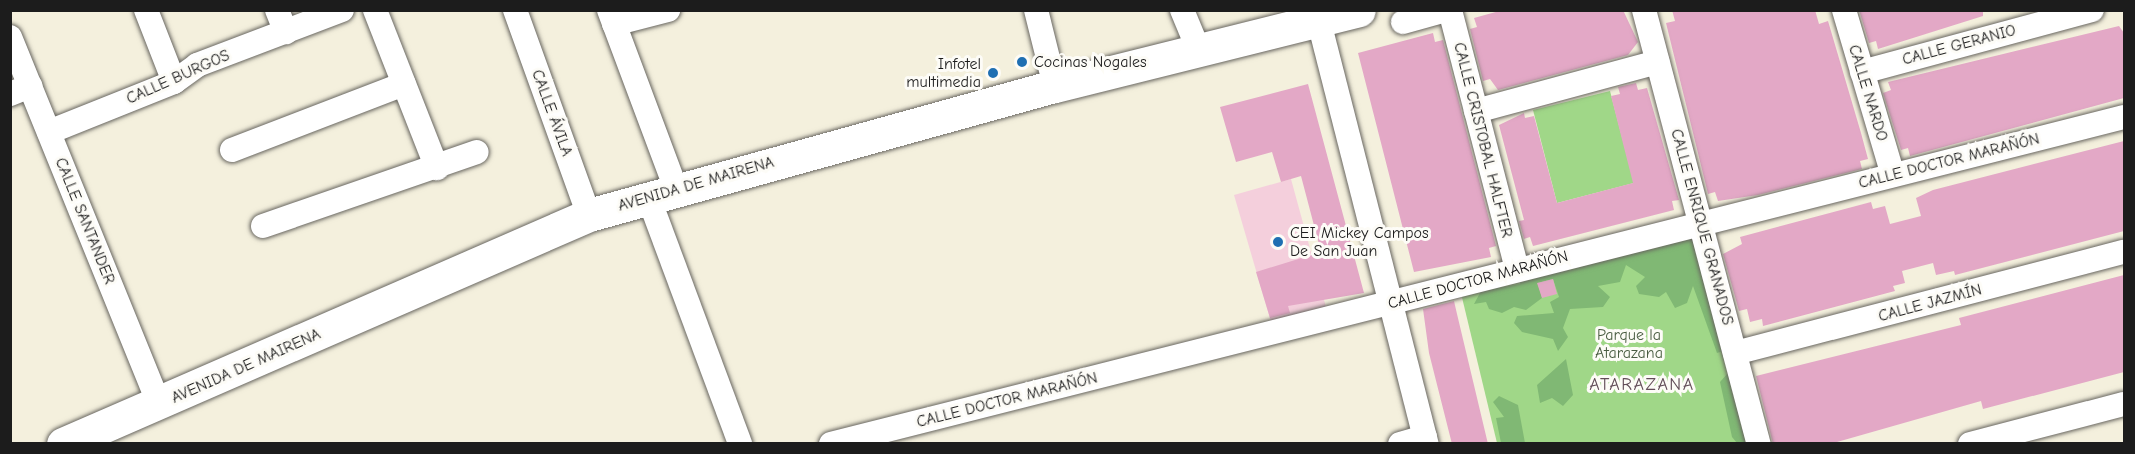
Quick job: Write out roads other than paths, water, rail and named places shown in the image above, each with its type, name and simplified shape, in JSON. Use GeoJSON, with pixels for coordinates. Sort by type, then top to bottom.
{"type":"FeatureCollection","features":[{"type":"Feature","properties":{"kind":"street"},"geometry":{"type":"LineString","coordinates":[[146,10],[174,82]]}},
{"type":"Feature","properties":{"kind":"street","name":"CALLE BURGOS"},"geometry":{"type":"LineString","coordinates":[[49,132],[174,82],[197,65],[281,21],[342,10]]}},
{"type":"Feature","properties":{"kind":"street"},"geometry":{"type":"LineString","coordinates":[[375,10],[437,168]]}},
{"type":"Feature","properties":{"kind":"street","name":"CALLE ÁVILA"},"geometry":{"type":"LineString","coordinates":[[515,10],[589,215]]}},
{"type":"Feature","properties":{"kind":"street"},"geometry":{"type":"LineString","coordinates":[[668,10],[611,17],[662,193],[740,444]]}},
{"type":"Feature","properties":{"kind":"street"},"geometry":{"type":"LineString","coordinates":[[1036,10],[1054,86]]}},
{"type":"Feature","properties":{"kind":"street","name":"AVENIDA DE MAIRENA"},"geometry":{"type":"LineString","coordinates":[[63,444],[159,405],[589,215],[1054,86],[1199,51],[1318,15],[1359,10]]}},
{"type":"Feature","properties":{"kind":"street"},"geometry":{"type":"LineString","coordinates":[[1403,22],[1448,10]]}},
{"type":"Feature","properties":{"kind":"street","name":"CALLE CRISTOBAL HALFTER"},"geometry":{"type":"LineString","coordinates":[[1448,10],[1517,269]]}},
{"type":"Feature","properties":{"kind":"street","name":"CALLE ENRIQUE GRANADOS"},"geometry":{"type":"LineString","coordinates":[[1644,10],[1759,444]]}},
{"type":"Feature","properties":{"kind":"street","name":"CALLE NARDO"},"geometry":{"type":"LineString","coordinates":[[1844,10],[1893,175]]}},
{"type":"Feature","properties":{"kind":"street","name":"CALLE GERANIO"},"geometry":{"type":"LineString","coordinates":[[1862,72],[2092,10]]}},
{"type":"Feature","properties":{"kind":"street"},"geometry":{"type":"LineString","coordinates":[[1182,11],[1199,51]]}},
{"type":"Feature","properties":{"kind":"street"},"geometry":{"type":"LineString","coordinates":[[1318,15],[1426,440],[1400,444]]}},
{"type":"Feature","properties":{"kind":"street","name":"CALLE SANTANDER"},"geometry":{"type":"LineString","coordinates":[[10,37],[20,90],[49,132],[159,405]]}},
{"type":"Feature","properties":{"kind":"street"},"geometry":{"type":"LineString","coordinates":[[1476,111],[1658,62]]}},
{"type":"Feature","properties":{"kind":"street"},"geometry":{"type":"LineString","coordinates":[[232,150],[404,84]]}},
{"type":"Feature","properties":{"kind":"street","name":"CALLE DOCTOR MARAÑÓN"},"geometry":{"type":"LineString","coordinates":[[831,444],[2124,117]]}},
{"type":"Feature","properties":{"kind":"street"},"geometry":{"type":"LineString","coordinates":[[263,226],[437,168],[477,152]]}},
{"type":"Feature","properties":{"kind":"street","name":"CALLE JAZMÍN"},"geometry":{"type":"LineString","coordinates":[[1735,353],[2124,252]]}},
{"type":"Feature","properties":{"kind":"street"},"geometry":{"type":"LineString","coordinates":[[1970,444],[2031,436],[2124,404]]}},
{"type":"Feature","properties":{"kind":"place","name":"Cocinas Nogales"},"geometry":{"type":"Point","coordinates":[1022,62]}},
{"type":"Feature","properties":{"kind":"place","name":"Infotel multimedia"},"geometry":{"type":"Point","coordinates":[993,73]}},
{"type":"Feature","properties":{"kind":"place","name":"CEI Mickey Campos De San Juan"},"geometry":{"type":"Point","coordinates":[1278,242]}},
{"type":"Feature","properties":{"kind":"district","name":"ATARAZANA"},"geometry":{"type":"Point","coordinates":[1642,385]}},
{"type":"Feature","properties":{"kind":"park label","name":"Parque la Atarazana"},"geometry":{"type":"Point","coordinates":[1629,344]}}]}
